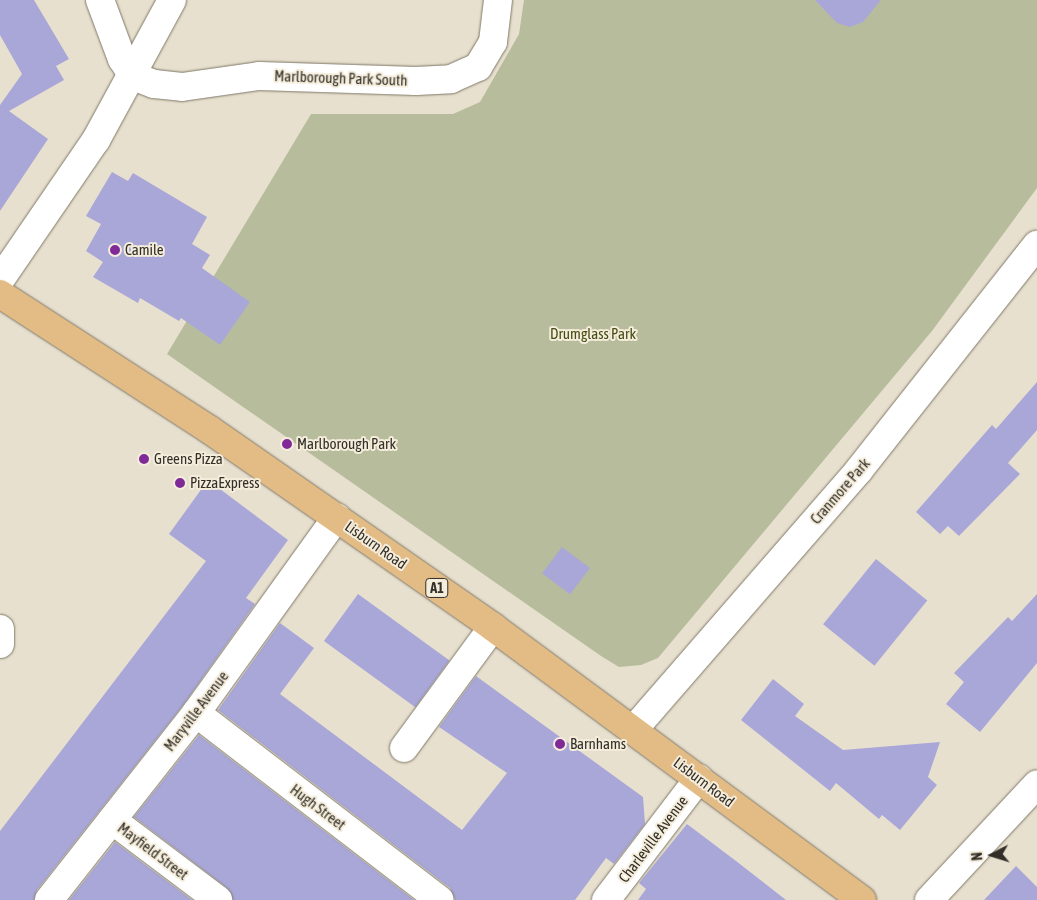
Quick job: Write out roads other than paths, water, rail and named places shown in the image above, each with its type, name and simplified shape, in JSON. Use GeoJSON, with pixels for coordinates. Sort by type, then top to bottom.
{"type":"FeatureCollection","features":[{"type":"Feature","properties":{"kind":"main road","name":"Lisburn Road"},"geometry":{"type":"LineString","coordinates":[[0,294],[337,517],[634,729],[860,900]]}},
{"type":"Feature","properties":{"kind":"street"},"geometry":{"type":"LineString","coordinates":[[100,0],[122,59],[133,76]]}},
{"type":"Feature","properties":{"kind":"street"},"geometry":{"type":"LineString","coordinates":[[0,280],[96,140],[133,76],[172,0]]}},
{"type":"Feature","properties":{"kind":"street","name":"Marlborough Park South"},"geometry":{"type":"LineString","coordinates":[[133,76],[154,84],[182,87],[259,76],[416,81],[451,78],[478,66],[493,42],[498,0]]}},
{"type":"Feature","properties":{"kind":"street","name":"Cranmore Park"},"geometry":{"type":"LineString","coordinates":[[634,729],[859,470],[1037,245]]}},
{"type":"Feature","properties":{"kind":"street","name":"Maryville Avenue"},"geometry":{"type":"LineString","coordinates":[[49,900],[196,713],[337,517]]}},
{"type":"Feature","properties":{"kind":"street"},"geometry":{"type":"LineString","coordinates":[[404,748],[493,627]]}},
{"type":"Feature","properties":{"kind":"street"},"geometry":{"type":"LineString","coordinates":[[0,629],[0,644]]}},
{"type":"Feature","properties":{"kind":"street","name":"Hugh Street"},"geometry":{"type":"LineString","coordinates":[[196,713],[440,900]]}},
{"type":"Feature","properties":{"kind":"street","name":"Charleville Avenue"},"geometry":{"type":"LineString","coordinates":[[606,900],[699,778]]}},
{"type":"Feature","properties":{"kind":"street"},"geometry":{"type":"LineString","coordinates":[[928,900],[1037,784]]}},
{"type":"Feature","properties":{"kind":"street","name":"Mayfield Street"},"geometry":{"type":"LineString","coordinates":[[112,820],[218,900]]}},
{"type":"Feature","properties":{"kind":"place","name":"Camile"},"geometry":{"type":"Point","coordinates":[115,250]}},
{"type":"Feature","properties":{"kind":"place","name":"Marlborough Park"},"geometry":{"type":"Point","coordinates":[287,444]}},
{"type":"Feature","properties":{"kind":"place","name":"Greens Pizza"},"geometry":{"type":"Point","coordinates":[144,459]}},
{"type":"Feature","properties":{"kind":"place","name":"PizzaExpress"},"geometry":{"type":"Point","coordinates":[180,483]}},
{"type":"Feature","properties":{"kind":"place","name":"Barnhams"},"geometry":{"type":"Point","coordinates":[560,744]}},
{"type":"Feature","properties":{"kind":"park label","name":"Drumglass Park"},"geometry":{"type":"Point","coordinates":[593,334]}}]}
